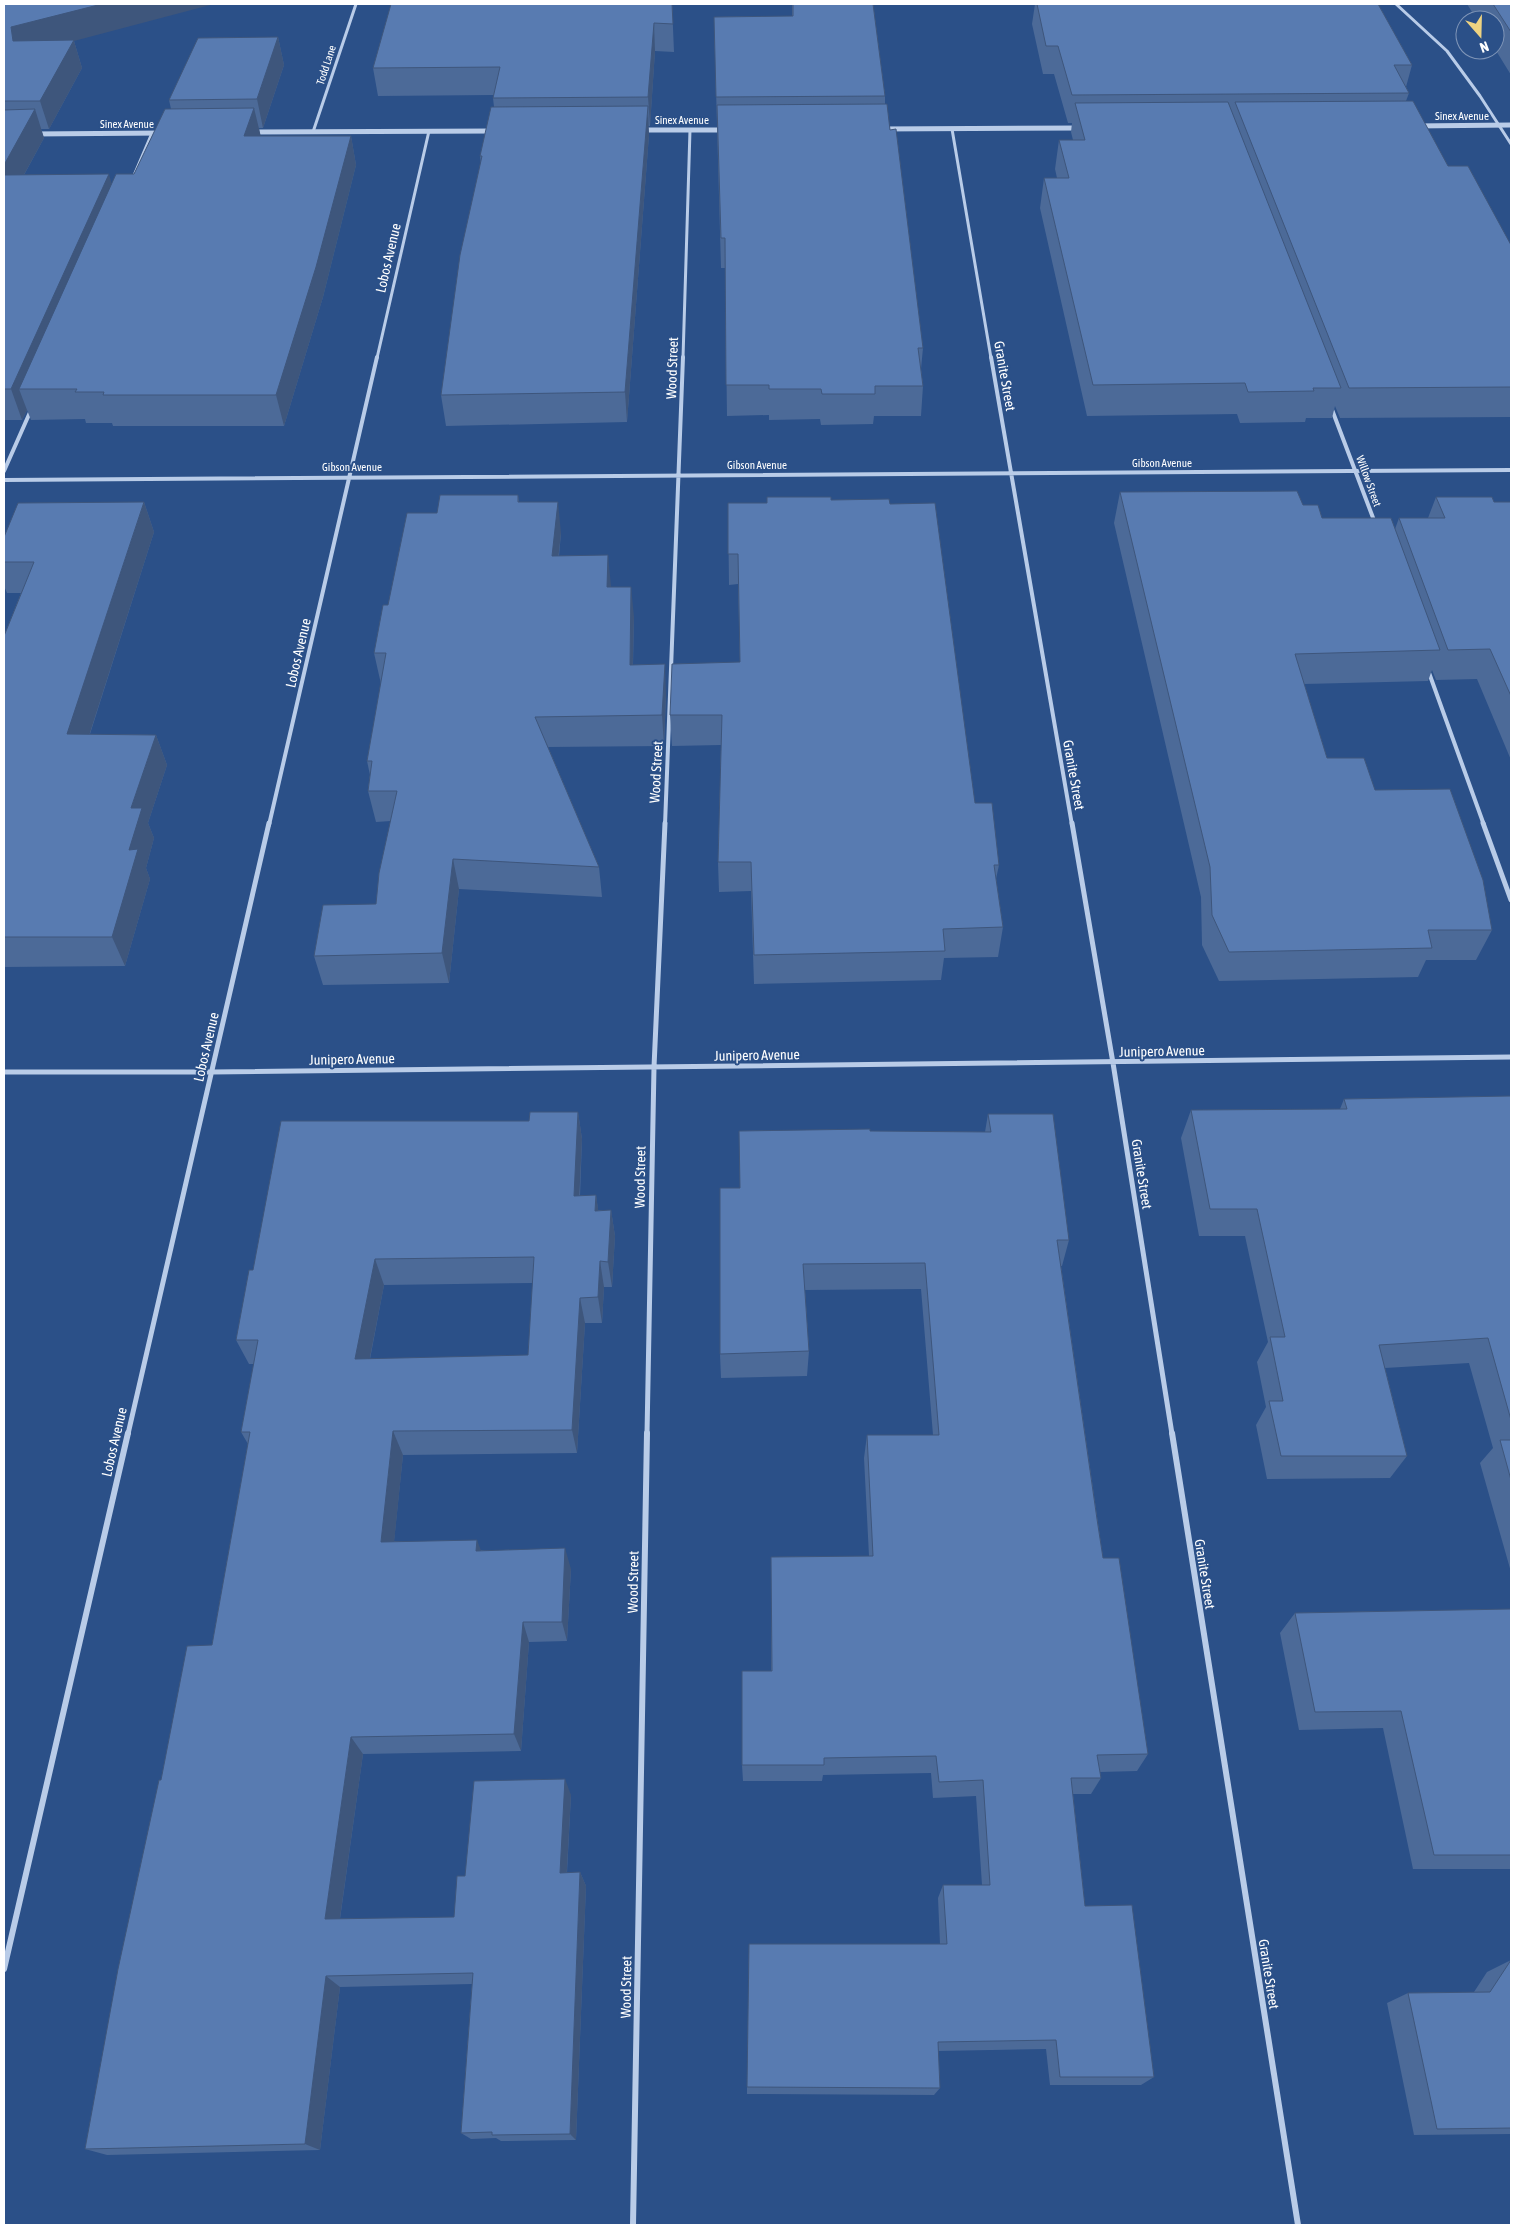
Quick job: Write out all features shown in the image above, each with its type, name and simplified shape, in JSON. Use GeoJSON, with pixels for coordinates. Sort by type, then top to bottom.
{"type":"FeatureCollection","features":[{"type":"Feature","properties":{"kind":"street","name":"Todd Lane"},"geometry":{"type":"LineString","coordinates":[[313,132],[356,4]]}},
{"type":"Feature","properties":{"kind":"street"},"geometry":{"type":"LineString","coordinates":[[1396,4],[1447,51],[1500,125],[1511,144]]}},
{"type":"Feature","properties":{"kind":"street","name":"Sinex Avenue"},"geometry":{"type":"LineString","coordinates":[[1412,126],[1511,126]]}},
{"type":"Feature","properties":{"kind":"street"},"geometry":{"type":"LineString","coordinates":[[874,129],[1088,128]]}},
{"type":"Feature","properties":{"kind":"street","name":"Granite Street"},"geometry":{"type":"LineString","coordinates":[[952,129],[1112,1063],[1298,2225]]}},
{"type":"Feature","properties":{"kind":"street","name":"Sinex Avenue"},"geometry":{"type":"LineString","coordinates":[[632,130],[739,130]]}},
{"type":"Feature","properties":{"kind":"street","name":"Wood Street"},"geometry":{"type":"LineString","coordinates":[[633,2225],[654,1067],[680,474],[690,130]]}},
{"type":"Feature","properties":{"kind":"street","name":"Lobos Avenue"},"geometry":{"type":"LineString","coordinates":[[4,1969],[429,131]]}},
{"type":"Feature","properties":{"kind":"street"},"geometry":{"type":"LineString","coordinates":[[247,132],[506,131]]}},
{"type":"Feature","properties":{"kind":"street","name":"Sinex Avenue"},"geometry":{"type":"LineString","coordinates":[[24,134],[171,133]]}},
{"type":"Feature","properties":{"kind":"street"},"geometry":{"type":"LineString","coordinates":[[128,188],[152,134]]}},
{"type":"Feature","properties":{"kind":"street","name":"Willow Street"},"geometry":{"type":"LineString","coordinates":[[1331,406],[1376,527]]}},
{"type":"Feature","properties":{"kind":"street"},"geometry":{"type":"LineString","coordinates":[[4,471],[32,407]]}},
{"type":"Feature","properties":{"kind":"street","name":"Gibson Avenue"},"geometry":{"type":"LineString","coordinates":[[4,480],[350,476],[1511,470]]}},
{"type":"Feature","properties":{"kind":"street"},"geometry":{"type":"LineString","coordinates":[[1427,667],[1511,900]]}},
{"type":"Feature","properties":{"kind":"street","name":"Junipero Avenue"},"geometry":{"type":"LineString","coordinates":[[4,1072],[212,1072],[1511,1057]]}},
{"type":"Feature","properties":{"kind":"building"},"geometry":{"type":"Polygon","coordinates":[[[4,4],[102,4],[11,27],[13,41],[74,40],[40,101],[4,101],[4,4]]]}},
{"type":"Feature","properties":{"kind":"building"},"geometry":{"type":"Polygon","coordinates":[[[391,4],[672,4],[673,24],[654,23],[648,97],[493,98],[500,67],[373,68],[391,4]]]}},
{"type":"Feature","properties":{"kind":"building"},"geometry":{"type":"Polygon","coordinates":[[[793,4],[873,4],[885,96],[716,97],[714,17],[793,16],[793,4]]]}},
{"type":"Feature","properties":{"kind":"building"},"geometry":{"type":"Polygon","coordinates":[[[1037,4],[1378,4],[1412,65],[1394,65],[1409,93],[1072,95],[1058,46],[1046,46],[1037,4]]]}},
{"type":"Feature","properties":{"kind":"building"},"geometry":{"type":"Polygon","coordinates":[[[1493,4],[1511,4],[1511,32],[1505,23],[1505,10],[1497,10],[1493,4]]]}},
{"type":"Feature","properties":{"kind":"building"},"geometry":{"type":"Polygon","coordinates":[[[278,37],[257,99],[169,100],[198,38],[278,37]]]}},
{"type":"Feature","properties":{"kind":"building"},"geometry":{"type":"Polygon","coordinates":[[[1413,101],[1448,166],[1468,166],[1511,245],[1511,387],[1349,388],[1235,102],[1413,101]]]}},
{"type":"Feature","properties":{"kind":"building"},"geometry":{"type":"Polygon","coordinates":[[[1228,102],[1341,388],[1313,388],[1314,391],[1248,392],[1245,383],[1093,385],[1044,178],[1069,178],[1059,140],[1085,140],[1075,103],[1228,102]]]}},
{"type":"Feature","properties":{"kind":"building"},"geometry":{"type":"Polygon","coordinates":[[[887,104],[890,130],[896,129],[923,348],[918,348],[923,386],[875,386],[875,394],[822,394],[821,389],[769,389],[769,385],[726,385],[725,238],[721,238],[717,105],[887,104]]]}},
{"type":"Feature","properties":{"kind":"building"},"geometry":{"type":"Polygon","coordinates":[[[648,106],[625,392],[441,395],[460,255],[491,107],[648,106]]]}},
{"type":"Feature","properties":{"kind":"building"},"geometry":{"type":"Polygon","coordinates":[[[254,108],[244,136],[351,136],[316,267],[276,395],[103,395],[104,392],[75,392],[77,389],[19,389],[116,174],[134,174],[165,109],[254,108]]]}},
{"type":"Feature","properties":{"kind":"building"},"geometry":{"type":"Polygon","coordinates":[[[35,109],[4,165],[4,110],[35,109]]]}},
{"type":"Feature","properties":{"kind":"building"},"geometry":{"type":"Polygon","coordinates":[[[109,174],[11,389],[4,389],[4,175],[109,174]]]}},
{"type":"Feature","properties":{"kind":"building"},"geometry":{"type":"Polygon","coordinates":[[[1297,491],[1303,505],[1318,505],[1322,518],[1391,518],[1440,650],[1295,654],[1327,758],[1364,758],[1375,790],[1450,789],[1483,880],[1492,930],[1428,930],[1432,948],[1229,952],[1212,915],[1210,867],[1120,492],[1297,491]]]}},
{"type":"Feature","properties":{"kind":"building"},"geometry":{"type":"Polygon","coordinates":[[[440,495],[518,495],[518,502],[558,502],[552,556],[608,555],[607,587],[631,587],[630,665],[665,664],[662,715],[535,717],[599,867],[453,859],[442,953],[314,956],[323,905],[376,904],[379,873],[397,791],[368,791],[372,761],[367,761],[386,653],[374,653],[383,605],[388,605],[407,513],[437,513],[440,495]]]}},
{"type":"Feature","properties":{"kind":"building"},"geometry":{"type":"Polygon","coordinates":[[[767,497],[831,497],[831,500],[889,499],[890,504],[935,503],[975,803],[992,803],[999,865],[994,865],[1003,927],[943,929],[945,951],[754,955],[751,862],[718,862],[722,715],[670,715],[672,664],[740,662],[738,554],[728,554],[728,503],[767,503],[767,497]]]}},
{"type":"Feature","properties":{"kind":"building"},"geometry":{"type":"Polygon","coordinates":[[[1436,497],[1492,497],[1494,502],[1511,502],[1511,696],[1490,649],[1448,650],[1399,518],[1445,518],[1436,497]]]}},
{"type":"Feature","properties":{"kind":"building"},"geometry":{"type":"Polygon","coordinates":[[[144,502],[67,734],[156,735],[131,808],[142,808],[129,850],[138,849],[112,937],[4,937],[4,636],[34,562],[4,562],[4,537],[18,503],[144,502]]]}},
{"type":"Feature","properties":{"kind":"building"},"geometry":{"type":"Polygon","coordinates":[[[1511,1096],[1511,1420],[1488,1338],[1379,1345],[1407,1456],[1281,1456],[1269,1401],[1283,1401],[1270,1337],[1285,1337],[1257,1209],[1210,1209],[1191,1110],[1347,1109],[1344,1099],[1511,1096]]]}},
{"type":"Feature","properties":{"kind":"building"},"geometry":{"type":"Polygon","coordinates":[[[530,1112],[578,1112],[574,1196],[596,1195],[595,1211],[611,1210],[608,1262],[600,1261],[598,1297],[580,1298],[572,1430],[393,1431],[381,1542],[477,1540],[476,1551],[565,1548],[562,1622],[523,1622],[514,1734],[351,1737],[325,1919],[454,1917],[457,1876],[465,1876],[474,1781],[565,1779],[560,1873],[580,1872],[570,2134],[492,2135],[492,2132],[461,2133],[473,1973],[326,1976],[305,2144],[85,2149],[118,1969],[159,1780],[161,1780],[187,1646],[212,1645],[250,1432],[241,1432],[258,1340],[236,1340],[249,1270],[253,1270],[281,1121],[529,1121],[530,1112]],[[534,1257],[375,1259],[355,1359],[528,1355],[534,1257]]]}},
{"type":"Feature","properties":{"kind":"building"},"geometry":{"type":"Polygon","coordinates":[[[988,1114],[1053,1114],[1069,1240],[1057,1240],[1097,1519],[1103,1558],[1119,1558],[1148,1754],[1097,1755],[1101,1778],[1071,1778],[1085,1906],[1132,1905],[1154,2077],[1060,2077],[1056,2040],[938,2042],[940,2088],[747,2087],[749,1944],[947,1944],[943,1885],[990,1885],[983,1780],[939,1782],[936,1756],[824,1758],[824,1765],[742,1765],[742,1671],[772,1671],[771,1557],[873,1556],[867,1435],[939,1435],[925,1263],[803,1264],[809,1351],[720,1354],[720,1188],[740,1188],[739,1131],[870,1129],[870,1131],[991,1132],[988,1114]]]}},
{"type":"Feature","properties":{"kind":"building"},"geometry":{"type":"Polygon","coordinates":[[[1500,1440],[1511,1440],[1511,1480],[1500,1440]]]}},
{"type":"Feature","properties":{"kind":"building"},"geometry":{"type":"Polygon","coordinates":[[[1511,1609],[1511,1855],[1434,1855],[1401,1711],[1315,1712],[1295,1613],[1511,1609]]]}},
{"type":"Feature","properties":{"kind":"building"},"geometry":{"type":"Polygon","coordinates":[[[1511,1960],[1511,2128],[1437,2129],[1408,1993],[1490,1992],[1511,1960]]]}}]}
